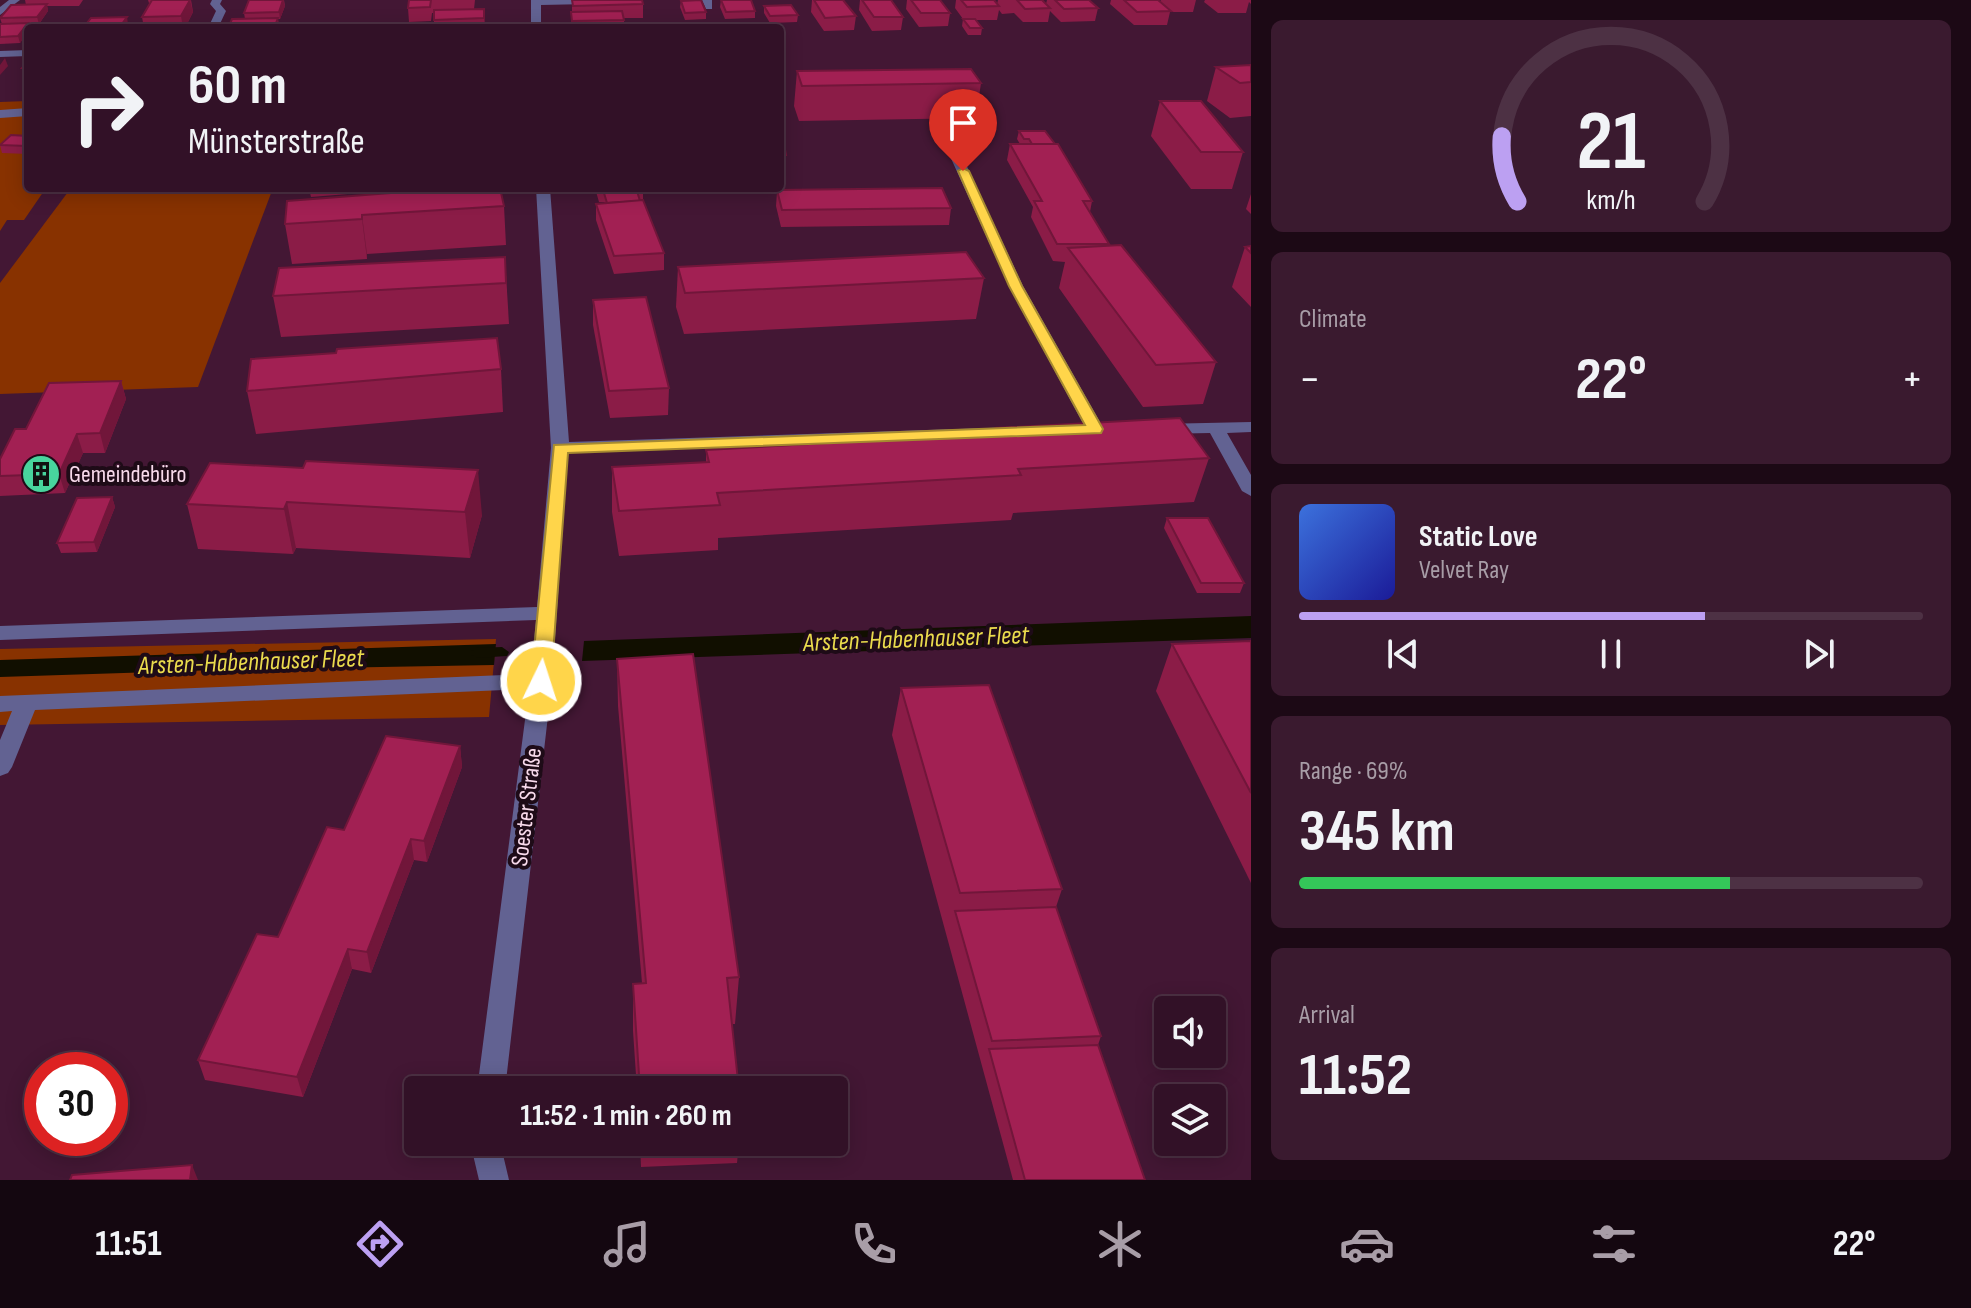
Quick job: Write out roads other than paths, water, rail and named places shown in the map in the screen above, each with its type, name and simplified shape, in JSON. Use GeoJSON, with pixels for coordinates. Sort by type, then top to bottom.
{"type":"FeatureCollection","features":[{"type":"Feature","properties":{"kind":"street"},"geometry":{"type":"LineString","coordinates":[[0,12],[15,0]]}},
{"type":"Feature","properties":{"kind":"street"},"geometry":{"type":"LineString","coordinates":[[536,24],[536,1],[636,0]]}},
{"type":"Feature","properties":{"kind":"street"},"geometry":{"type":"LineString","coordinates":[[219,6],[233,4]]}},
{"type":"Feature","properties":{"kind":"street"},"geometry":{"type":"LineString","coordinates":[[0,54],[24,53]]}},
{"type":"Feature","properties":{"kind":"street"},"geometry":{"type":"LineString","coordinates":[[0,114],[24,112]]}},
{"type":"Feature","properties":{"kind":"street"},"geometry":{"type":"LineString","coordinates":[[950,143],[1016,286],[1095,430]]}},
{"type":"Feature","properties":{"kind":"street","name":"Soester Straße"},"geometry":{"type":"LineString","coordinates":[[493,1076],[541,681],[560,448],[543,192]]}},
{"type":"Feature","properties":{"kind":"street"},"geometry":{"type":"LineString","coordinates":[[1140,429],[1251,427]]}},
{"type":"Feature","properties":{"kind":"street"},"geometry":{"type":"LineString","coordinates":[[1216,428],[1251,491]]}},
{"type":"Feature","properties":{"kind":"street"},"geometry":{"type":"LineString","coordinates":[[560,448],[1032,432]]}},
{"type":"Feature","properties":{"kind":"street"},"geometry":{"type":"LineString","coordinates":[[0,633],[546,613]]}},
{"type":"Feature","properties":{"kind":"street"},"geometry":{"type":"LineString","coordinates":[[0,704],[541,681]]}},
{"type":"Feature","properties":{"kind":"street"},"geometry":{"type":"LineString","coordinates":[[0,767],[27,703]]}},
{"type":"Feature","properties":{"kind":"street"},"geometry":{"type":"LineString","coordinates":[[488,1156],[494,1180]]}},
{"type":"Feature","properties":{"kind":"water"},"geometry":{"type":"Polygon","coordinates":[[[1251,616],[1251,638],[582,661],[584,641],[1251,616]]]}},
{"type":"Feature","properties":{"kind":"water"},"geometry":{"type":"Polygon","coordinates":[[[496,644],[494,665],[0,677],[0,660],[496,644]]]}},
{"type":"Feature","properties":{"kind":"waterway","name":"Arsten-Habenhauser Fleet"},"geometry":{"type":"LineString","coordinates":[[476,653],[502,652]]}},
{"type":"Feature","properties":{"kind":"place","name":"Gemeindebüro"},"geometry":{"type":"Point","coordinates":[41,474]}}]}
